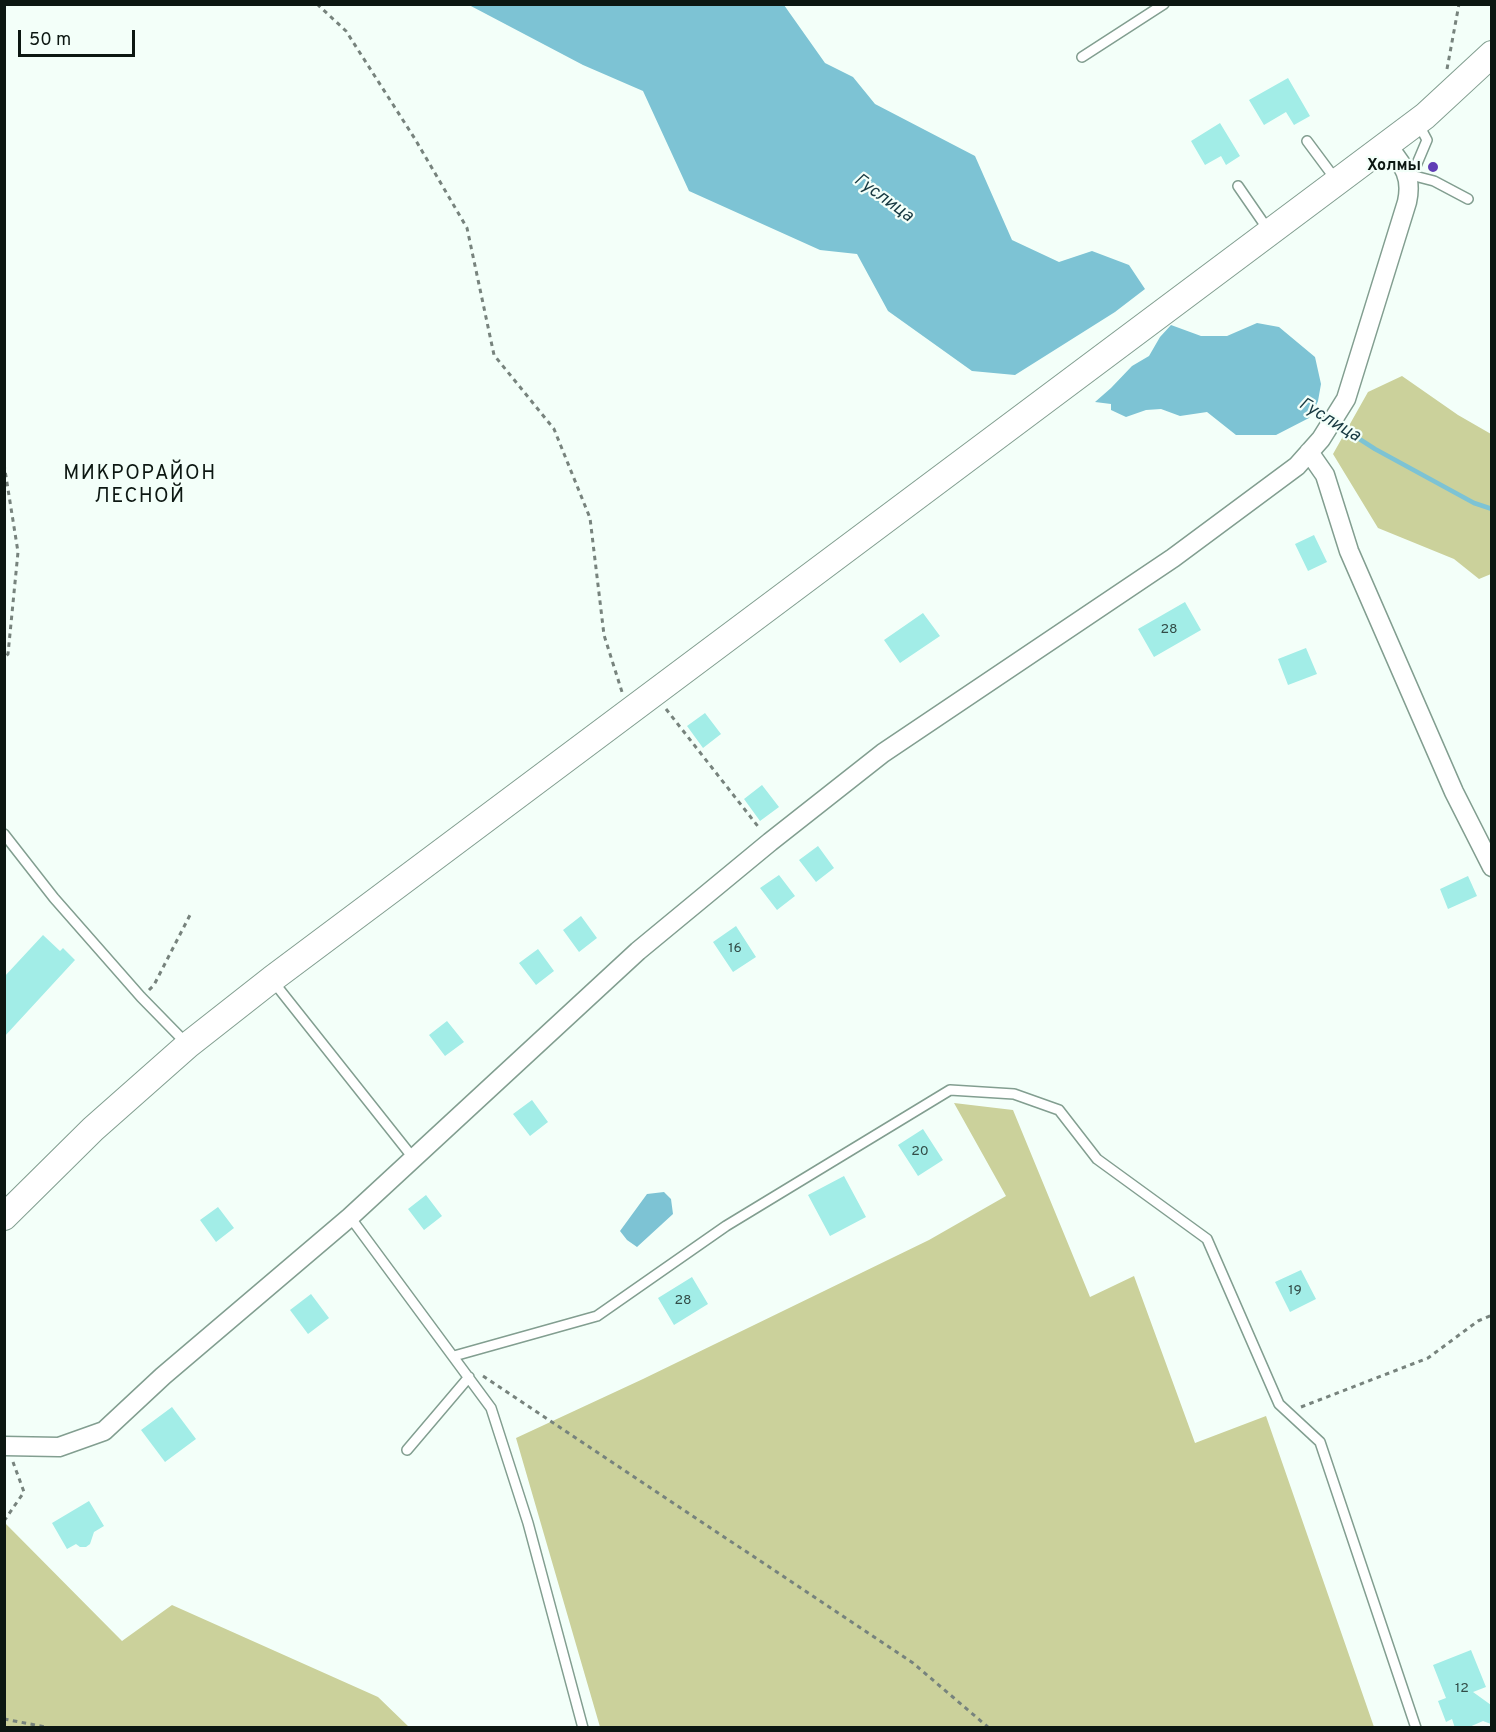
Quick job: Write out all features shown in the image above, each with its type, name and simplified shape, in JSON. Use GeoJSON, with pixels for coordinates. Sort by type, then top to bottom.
{"type":"FeatureCollection","features":[{"type":"Feature","properties":{"kind":"main road"},"geometry":{"type":"LineString","coordinates":[[4,1217],[93,1129],[188,1045],[272,979],[1417,122],[1491,54]]}},
{"type":"Feature","properties":{"kind":"street"},"geometry":{"type":"LineString","coordinates":[[6,1447],[59,1447],[104,1431],[163,1376],[350,1217],[638,951],[770,842],[883,753],[1173,558],[1297,466],[1315,445],[1346,399],[1407,202],[1410,188],[1407,174],[1386,144]]}},
{"type":"Feature","properties":{"kind":"street"},"geometry":{"type":"LineString","coordinates":[[1315,445],[1349,551],[1454,792],[1491,867]]}},
{"type":"Feature","properties":{"kind":"lane"},"geometry":{"type":"LineString","coordinates":[[1082,57],[1164,4]]}},
{"type":"Feature","properties":{"kind":"lane"},"geometry":{"type":"LineString","coordinates":[[1407,174],[1416,166],[1426,140],[1417,122]]}},
{"type":"Feature","properties":{"kind":"lane"},"geometry":{"type":"LineString","coordinates":[[1307,141],[1337,181]]}},
{"type":"Feature","properties":{"kind":"lane"},"geometry":{"type":"LineString","coordinates":[[1407,174],[1434,181],[1468,199]]}},
{"type":"Feature","properties":{"kind":"lane"},"geometry":{"type":"LineString","coordinates":[[1238,186],[1270,232]]}},
{"type":"Feature","properties":{"kind":"lane"},"geometry":{"type":"LineString","coordinates":[[4,834],[54,898],[141,997],[188,1045]]}},
{"type":"Feature","properties":{"kind":"lane"},"geometry":{"type":"LineString","coordinates":[[272,979],[414,1159]]}},
{"type":"Feature","properties":{"kind":"lane"},"geometry":{"type":"LineString","coordinates":[[454,1356],[597,1316],[726,1226],[950,1090],[1014,1094],[1059,1110],[1097,1159],[1207,1239],[1279,1404],[1320,1442],[1416,1728]]}},
{"type":"Feature","properties":{"kind":"lane"},"geometry":{"type":"LineString","coordinates":[[350,1217],[491,1408],[528,1523],[583,1728]]}},
{"type":"Feature","properties":{"kind":"lane"},"geometry":{"type":"LineString","coordinates":[[407,1450],[469,1377]]}},
{"type":"Feature","properties":{"kind":"path"},"geometry":{"type":"LineString","coordinates":[[317,4],[346,31],[415,139],[467,228],[494,355],[554,429],[590,518],[604,635],[628,711]]}},
{"type":"Feature","properties":{"kind":"path"},"geometry":{"type":"LineString","coordinates":[[1445,78],[1459,4]]}},
{"type":"Feature","properties":{"kind":"path"},"geometry":{"type":"LineString","coordinates":[[4,464],[18,552],[8,654],[4,658]]}},
{"type":"Feature","properties":{"kind":"path"},"geometry":{"type":"LineString","coordinates":[[653,692],[770,842]]}},
{"type":"Feature","properties":{"kind":"path"},"geometry":{"type":"LineString","coordinates":[[141,997],[154,985],[190,915]]}},
{"type":"Feature","properties":{"kind":"path"},"geometry":{"type":"LineString","coordinates":[[1288,1412],[1428,1358],[1478,1321],[1491,1315]]}},
{"type":"Feature","properties":{"kind":"path"},"geometry":{"type":"LineString","coordinates":[[454,1356],[913,1664],[989,1728]]}},
{"type":"Feature","properties":{"kind":"path"},"geometry":{"type":"LineString","coordinates":[[4,1521],[24,1492],[6,1447]]}},
{"type":"Feature","properties":{"kind":"path"},"geometry":{"type":"LineString","coordinates":[[4,1719],[51,1728]]}},
{"type":"Feature","properties":{"kind":"green space"},"geometry":{"type":"Polygon","coordinates":[[[1402,376],[1458,415],[1491,434],[1491,574],[1479,579],[1454,559],[1378,528],[1333,454],[1368,392],[1402,376]]]}},
{"type":"Feature","properties":{"kind":"green space"},"geometry":{"type":"Polygon","coordinates":[[[954,1103],[1013,1110],[1090,1297],[1134,1276],[1195,1443],[1266,1416],[1374,1727],[600,1727],[516,1438],[929,1240],[1006,1196],[954,1103]]]}},
{"type":"Feature","properties":{"kind":"green space"},"geometry":{"type":"Polygon","coordinates":[[[4,1522],[122,1641],[172,1605],[378,1697],[409,1727],[5,1727],[4,1522]]]}},
{"type":"Feature","properties":{"kind":"water"},"geometry":{"type":"Polygon","coordinates":[[[469,5],[784,5],[825,63],[853,77],[875,104],[975,156],[1012,240],[1059,262],[1092,251],[1129,265],[1145,289],[1115,312],[1015,375],[972,371],[888,311],[857,254],[820,250],[689,191],[643,91],[583,65],[469,5]]]}},
{"type":"Feature","properties":{"kind":"water"},"geometry":{"type":"Polygon","coordinates":[[[1257,323],[1279,327],[1315,357],[1321,384],[1318,401],[1309,418],[1276,435],[1236,435],[1207,412],[1180,416],[1161,409],[1146,410],[1126,417],[1111,410],[1111,404],[1095,402],[1132,366],[1149,356],[1160,337],[1171,325],[1201,336],[1227,336],[1257,323]]]}},
{"type":"Feature","properties":{"kind":"water"},"geometry":{"type":"Polygon","coordinates":[[[664,1192],[671,1199],[673,1214],[637,1247],[620,1231],[647,1194],[664,1192]]]}},
{"type":"Feature","properties":{"kind":"building"},"geometry":{"type":"Polygon","coordinates":[[[1288,78],[1310,116],[1294,125],[1286,112],[1264,125],[1249,100],[1288,78]]]}},
{"type":"Feature","properties":{"kind":"building"},"geometry":{"type":"Polygon","coordinates":[[[1220,123],[1240,156],[1226,165],[1221,156],[1205,165],[1191,141],[1220,123]]]}},
{"type":"Feature","properties":{"kind":"building"},"geometry":{"type":"Polygon","coordinates":[[[1314,535],[1327,562],[1308,571],[1295,544],[1314,535]]]}},
{"type":"Feature","properties":{"kind":"building"},"geometry":{"type":"Polygon","coordinates":[[[1185,602],[1201,630],[1154,657],[1138,629],[1185,602]]]}},
{"type":"Feature","properties":{"kind":"building"},"geometry":{"type":"Polygon","coordinates":[[[923,613],[940,636],[900,663],[884,640],[923,613]]]}},
{"type":"Feature","properties":{"kind":"building"},"geometry":{"type":"Polygon","coordinates":[[[1306,648],[1317,674],[1288,685],[1278,659],[1306,648]]]}},
{"type":"Feature","properties":{"kind":"building"},"geometry":{"type":"Polygon","coordinates":[[[705,713],[721,734],[703,748],[687,726],[705,713]]]}},
{"type":"Feature","properties":{"kind":"building"},"geometry":{"type":"Polygon","coordinates":[[[762,785],[779,807],[760,821],[744,799],[762,785]]]}},
{"type":"Feature","properties":{"kind":"building"},"geometry":{"type":"Polygon","coordinates":[[[818,846],[834,868],[816,882],[799,860],[818,846]]]}},
{"type":"Feature","properties":{"kind":"building"},"geometry":{"type":"Polygon","coordinates":[[[779,875],[795,896],[777,910],[760,888],[779,875]]]}},
{"type":"Feature","properties":{"kind":"building"},"geometry":{"type":"Polygon","coordinates":[[[1468,876],[1477,896],[1448,909],[1440,889],[1468,876]]]}},
{"type":"Feature","properties":{"kind":"building"},"geometry":{"type":"Polygon","coordinates":[[[581,916],[597,938],[579,952],[563,930],[581,916]]]}},
{"type":"Feature","properties":{"kind":"building"},"geometry":{"type":"Polygon","coordinates":[[[736,926],[756,957],[733,972],[713,942],[736,926]]]}},
{"type":"Feature","properties":{"kind":"building"},"geometry":{"type":"Polygon","coordinates":[[[43,935],[60,951],[63,948],[75,960],[4,1037],[4,977],[43,935]]]}},
{"type":"Feature","properties":{"kind":"building"},"geometry":{"type":"Polygon","coordinates":[[[538,949],[554,971],[536,985],[519,963],[538,949]]]}},
{"type":"Feature","properties":{"kind":"building"},"geometry":{"type":"Polygon","coordinates":[[[447,1021],[464,1042],[445,1056],[429,1035],[447,1021]]]}},
{"type":"Feature","properties":{"kind":"building"},"geometry":{"type":"Polygon","coordinates":[[[532,1100],[548,1122],[530,1136],[513,1114],[532,1100]]]}},
{"type":"Feature","properties":{"kind":"building"},"geometry":{"type":"Polygon","coordinates":[[[923,1129],[943,1160],[918,1176],[898,1145],[923,1129]]]}},
{"type":"Feature","properties":{"kind":"building"},"geometry":{"type":"Polygon","coordinates":[[[844,1176],[866,1217],[830,1236],[808,1195],[844,1176]]]}},
{"type":"Feature","properties":{"kind":"building"},"geometry":{"type":"Polygon","coordinates":[[[426,1195],[442,1216],[424,1230],[408,1209],[426,1195]]]}},
{"type":"Feature","properties":{"kind":"building"},"geometry":{"type":"Polygon","coordinates":[[[218,1207],[234,1228],[216,1242],[200,1220],[218,1207]]]}},
{"type":"Feature","properties":{"kind":"building"},"geometry":{"type":"Polygon","coordinates":[[[1301,1270],[1316,1299],[1290,1312],[1275,1282],[1301,1270]]]}},
{"type":"Feature","properties":{"kind":"building"},"geometry":{"type":"Polygon","coordinates":[[[692,1277],[708,1304],[674,1325],[658,1298],[692,1277]]]}},
{"type":"Feature","properties":{"kind":"building"},"geometry":{"type":"Polygon","coordinates":[[[311,1294],[329,1318],[308,1334],[290,1310],[311,1294]]]}},
{"type":"Feature","properties":{"kind":"building"},"geometry":{"type":"Polygon","coordinates":[[[172,1407],[196,1439],[165,1462],[141,1430],[172,1407]]]}},
{"type":"Feature","properties":{"kind":"building"},"geometry":{"type":"Polygon","coordinates":[[[89,1501],[104,1526],[94,1532],[90,1544],[86,1547],[76,1544],[67,1549],[52,1523],[89,1501]]]}},
{"type":"Feature","properties":{"kind":"building"},"geometry":{"type":"Polygon","coordinates":[[[1471,1650],[1486,1687],[1473,1692],[1491,1705],[1491,1724],[1483,1721],[1467,1728],[1455,1728],[1452,1719],[1446,1722],[1438,1701],[1446,1698],[1433,1665],[1471,1650]]]}},
{"type":"Feature","properties":{"kind":"waterway","name":"Гуслица"},"geometry":{"type":"LineString","coordinates":[[1311,409],[1329,420]]}},
{"type":"Feature","properties":{"kind":"waterway","name":"Гуслица"},"geometry":{"type":"LineString","coordinates":[[1336,424],[1375,449],[1474,503],[1492,509]]}},
{"type":"Feature","properties":{"kind":"place","name":"Холмы"},"geometry":{"type":"Point","coordinates":[1433,167]}},
{"type":"Feature","properties":{"kind":"district","name":"МИКРОРАЙОН ЛЕСНОЙ"},"geometry":{"type":"Point","coordinates":[140,486]}}]}
